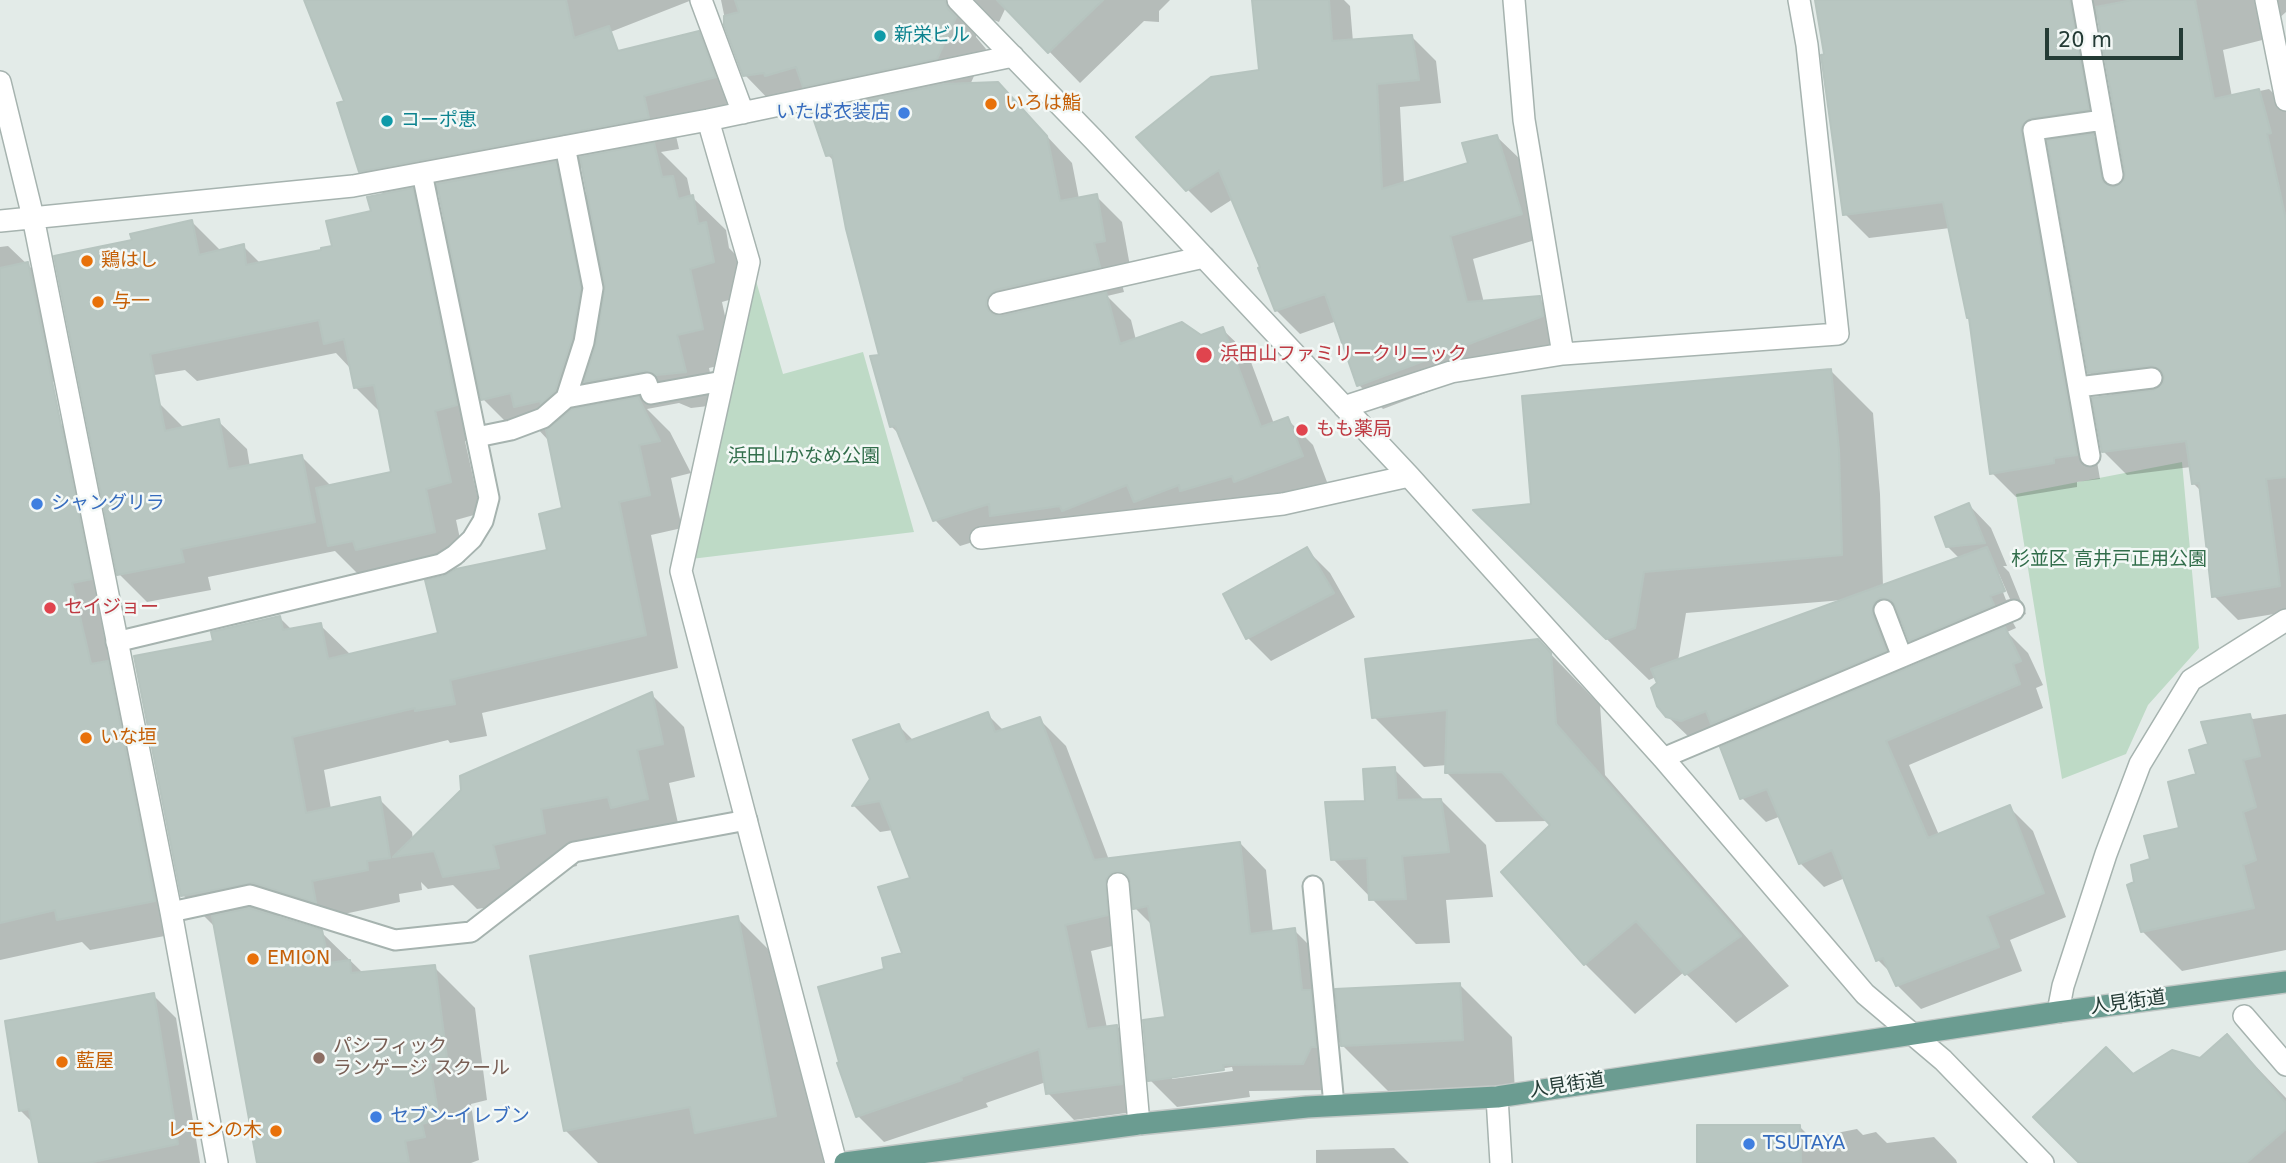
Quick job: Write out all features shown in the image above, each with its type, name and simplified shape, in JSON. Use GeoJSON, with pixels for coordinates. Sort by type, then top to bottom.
{"type":"FeatureCollection","features":[{"type":"Feature","properties":{"kind":"main road","name":"人見街道"},"geometry":{"type":"LineString","coordinates":[[845,1163],[1139,1124],[1334,1105],[1497,1097],[2058,1012],[2286,982]]}},
{"type":"Feature","properties":{"kind":"street"},"geometry":{"type":"LineString","coordinates":[[701,0],[743,113]]}},
{"type":"Feature","properties":{"kind":"street"},"geometry":{"type":"LineString","coordinates":[[958,0],[1409,476],[1663,758],[1865,995],[1943,1060],[2043,1163]]}},
{"type":"Feature","properties":{"kind":"street"},"geometry":{"type":"LineString","coordinates":[[1514,0],[1524,120],[1563,355]]}},
{"type":"Feature","properties":{"kind":"street"},"geometry":{"type":"LineString","coordinates":[[1344,407],[1451,372],[1563,355],[1838,334],[1807,45],[1799,0]]}},
{"type":"Feature","properties":{"kind":"street"},"geometry":{"type":"LineString","coordinates":[[2266,0],[2286,100]]}},
{"type":"Feature","properties":{"kind":"street"},"geometry":{"type":"LineString","coordinates":[[0,221],[353,186],[708,120],[1013,56]]}},
{"type":"Feature","properties":{"kind":"street"},"geometry":{"type":"LineString","coordinates":[[0,82],[33,217],[171,912],[217,1163]]}},
{"type":"Feature","properties":{"kind":"street"},"geometry":{"type":"LineString","coordinates":[[708,120],[748,262],[681,571],[836,1163]]}},
{"type":"Feature","properties":{"kind":"street"},"geometry":{"type":"LineString","coordinates":[[999,303],[1204,257]]}},
{"type":"Feature","properties":{"kind":"street"},"geometry":{"type":"LineString","coordinates":[[981,538],[1283,505],[1409,476]]}},
{"type":"Feature","properties":{"kind":"street"},"geometry":{"type":"LineString","coordinates":[[2058,1012],[2063,986],[2106,854],[2140,764],[2191,680],[2286,621]]}},
{"type":"Feature","properties":{"kind":"street"},"geometry":{"type":"LineString","coordinates":[[1118,884],[1139,1124]]}},
{"type":"Feature","properties":{"kind":"street"},"geometry":{"type":"LineString","coordinates":[[2244,1016],[2286,1065]]}},
{"type":"Feature","properties":{"kind":"street"},"geometry":{"type":"LineString","coordinates":[[1497,1097],[1501,1163]]}},
{"type":"Feature","properties":{"kind":"lane"},"geometry":{"type":"LineString","coordinates":[[2082,0],[2113,175]]}},
{"type":"Feature","properties":{"kind":"lane"},"geometry":{"type":"LineString","coordinates":[[2090,456],[2033,130],[2103,120]]}},
{"type":"Feature","properties":{"kind":"lane"},"geometry":{"type":"LineString","coordinates":[[565,146],[593,288],[584,342],[566,398]]}},
{"type":"Feature","properties":{"kind":"lane"},"geometry":{"type":"LineString","coordinates":[[116,642],[441,564],[472,539],[483,521],[489,498],[422,173]]}},
{"type":"Feature","properties":{"kind":"lane"},"geometry":{"type":"LineString","coordinates":[[2078,387],[2152,378]]}},
{"type":"Feature","properties":{"kind":"lane"},"geometry":{"type":"LineString","coordinates":[[477,436],[512,430],[543,418],[566,398],[647,383],[651,394],[723,381]]}},
{"type":"Feature","properties":{"kind":"lane"},"geometry":{"type":"LineString","coordinates":[[1884,610],[1902,657]]}},
{"type":"Feature","properties":{"kind":"lane"},"geometry":{"type":"LineString","coordinates":[[1663,758],[2014,610]]}},
{"type":"Feature","properties":{"kind":"lane"},"geometry":{"type":"LineString","coordinates":[[171,912],[250,895],[395,940],[471,932],[574,852],[747,820]]}},
{"type":"Feature","properties":{"kind":"lane"},"geometry":{"type":"LineString","coordinates":[[1313,886],[1334,1105]]}},
{"type":"Feature","properties":{"kind":"green space","name":"浜田山かなめ公園"},"geometry":{"type":"Polygon","coordinates":[[[754,274],[783,374],[863,352],[914,532],[691,559],[754,274]]]}},
{"type":"Feature","properties":{"kind":"green space","name":"杉並区 高井戸正用公園"},"geometry":{"type":"Polygon","coordinates":[[[2182,462],[2199,648],[2148,705],[2126,754],[2062,779],[2016,494],[2182,462]]]}},
{"type":"Feature","properties":{"kind":"building"},"geometry":{"type":"Polygon","coordinates":[[[304,0],[566,0],[574,38],[609,26],[618,51],[699,31],[716,77],[644,96],[649,118],[359,172],[337,103],[344,101],[304,0]]]}},
{"type":"Feature","properties":{"kind":"building"},"geometry":{"type":"Polygon","coordinates":[[[735,0],[945,0],[948,9],[956,17],[937,59],[803,87],[796,67],[765,76],[764,73],[743,76],[724,25],[724,16],[739,12],[735,0]]]}},
{"type":"Feature","properties":{"kind":"building"},"geometry":{"type":"Polygon","coordinates":[[[997,0],[1103,0],[1048,53],[997,0]]]}},
{"type":"Feature","properties":{"kind":"building"},"geometry":{"type":"Polygon","coordinates":[[[1252,0],[1329,0],[1332,41],[1412,35],[1419,80],[1377,84],[1382,189],[1468,163],[1462,143],[1497,135],[1522,214],[1450,236],[1467,302],[1540,296],[1543,316],[1357,386],[1325,294],[1275,311],[1258,268],[1260,267],[1219,170],[1186,191],[1136,137],[1211,77],[1259,70],[1252,0]]]}},
{"type":"Feature","properties":{"kind":"building"},"geometry":{"type":"Polygon","coordinates":[[[1815,0],[2070,0],[2089,110],[2031,118],[2022,125],[2021,131],[2077,455],[2054,458],[2054,463],[1990,474],[1969,318],[1943,202],[1843,215],[1815,0]]]}},
{"type":"Feature","properties":{"kind":"building"},"geometry":{"type":"Polygon","coordinates":[[[2133,0],[2195,0],[2214,99],[2259,89],[2271,133],[2267,134],[2286,220],[2286,477],[2266,479],[2280,586],[2212,597],[2199,483],[2192,484],[2186,441],[2102,452],[2092,398],[2154,390],[2163,383],[2164,376],[2161,370],[2151,366],[2088,373],[2047,140],[2093,134],[2103,182],[2114,187],[2124,180],[2125,173],[2096,7],[2133,0]]]}},
{"type":"Feature","properties":{"kind":"building"},"geometry":{"type":"Polygon","coordinates":[[[998,82],[1047,136],[1060,201],[1097,194],[1105,241],[1094,243],[1100,267],[995,290],[987,298],[989,311],[1002,316],[1106,292],[1120,344],[1182,322],[1201,335],[1223,327],[1261,427],[1288,417],[1303,456],[1234,482],[1232,476],[1180,491],[1179,485],[1134,502],[1127,485],[1062,511],[1060,506],[990,516],[989,504],[933,521],[895,426],[890,427],[870,356],[879,355],[846,229],[832,155],[826,156],[811,112],[944,84],[998,82]]]}},
{"type":"Feature","properties":{"kind":"building"},"geometry":{"type":"Polygon","coordinates":[[[654,143],[662,177],[673,176],[678,199],[693,195],[698,224],[706,222],[714,262],[690,269],[703,329],[677,335],[686,372],[656,375],[645,371],[584,382],[596,344],[605,286],[580,157],[654,143]]]}},
{"type":"Feature","properties":{"kind":"building"},"geometry":{"type":"Polygon","coordinates":[[[556,162],[581,288],[572,339],[555,391],[541,404],[540,401],[514,407],[511,393],[481,400],[437,184],[556,162]]]}},
{"type":"Feature","properties":{"kind":"building"},"geometry":{"type":"Polygon","coordinates":[[[413,188],[457,405],[435,411],[451,482],[426,489],[435,532],[356,550],[353,541],[328,546],[316,488],[391,472],[374,385],[354,388],[344,339],[324,344],[319,320],[150,354],[165,431],[219,419],[228,469],[302,455],[315,522],[181,549],[184,562],[117,575],[54,256],[132,240],[130,234],[192,220],[199,255],[244,244],[246,265],[332,246],[326,221],[371,211],[367,197],[413,188]]]}},
{"type":"Feature","properties":{"kind":"building"},"geometry":{"type":"Polygon","coordinates":[[[28,262],[92,579],[72,583],[91,664],[108,661],[155,901],[57,920],[55,910],[0,923],[0,268],[28,262]]]}},
{"type":"Feature","properties":{"kind":"building"},"geometry":{"type":"Polygon","coordinates":[[[1831,369],[1839,451],[1842,555],[1644,572],[1635,628],[1606,639],[1473,510],[1531,504],[1522,396],[1831,369]]]}},
{"type":"Feature","properties":{"kind":"building"},"geometry":{"type":"Polygon","coordinates":[[[638,397],[660,441],[639,445],[650,495],[619,502],[646,635],[450,680],[455,704],[415,711],[415,708],[292,737],[306,813],[380,797],[390,858],[367,861],[368,870],[312,881],[316,903],[253,883],[181,896],[134,656],[213,641],[211,632],[280,616],[283,630],[321,623],[328,659],[438,633],[425,580],[444,576],[456,569],[547,550],[539,514],[562,508],[546,430],[572,409],[638,397]]]}},
{"type":"Feature","properties":{"kind":"building"},"geometry":{"type":"Polygon","coordinates":[[[1969,503],[1985,543],[1946,547],[1935,517],[1969,503]]]}},
{"type":"Feature","properties":{"kind":"building"},"geometry":{"type":"Polygon","coordinates":[[[1307,547],[1334,593],[1246,639],[1223,594],[1307,547]]]}},
{"type":"Feature","properties":{"kind":"building"},"geometry":{"type":"Polygon","coordinates":[[[1987,547],[2005,591],[1990,596],[1994,605],[1909,641],[1895,605],[1891,600],[1880,598],[1874,603],[1872,614],[1886,651],[1711,724],[1706,711],[1681,721],[1666,717],[1657,706],[1651,688],[1657,683],[1651,669],[1987,547]]]}},
{"type":"Feature","properties":{"kind":"building"},"geometry":{"type":"Polygon","coordinates":[[[2005,627],[2021,661],[2013,664],[2020,684],[1886,741],[1928,838],[2010,805],[2044,893],[1987,916],[1999,947],[1896,986],[1883,958],[1876,961],[1832,850],[1799,864],[1767,789],[1740,799],[1720,747],[2005,627]]]}},
{"type":"Feature","properties":{"kind":"building"},"geometry":{"type":"Polygon","coordinates":[[[1538,639],[1551,653],[1556,724],[1741,936],[1685,975],[1636,921],[1584,965],[1501,872],[1550,825],[1502,772],[1445,773],[1447,710],[1372,718],[1365,659],[1538,639]]]}},
{"type":"Feature","properties":{"kind":"building"},"geometry":{"type":"Polygon","coordinates":[[[652,692],[663,744],[637,750],[648,799],[611,808],[608,797],[541,809],[545,833],[493,845],[499,868],[443,877],[434,851],[393,857],[461,790],[460,776],[652,692]]]}},
{"type":"Feature","properties":{"kind":"building"},"geometry":{"type":"Polygon","coordinates":[[[988,712],[995,732],[1040,717],[1094,860],[1240,842],[1250,934],[1295,928],[1302,990],[1311,990],[1316,1047],[1311,1047],[1303,1064],[1223,1065],[1224,1070],[1148,1081],[1143,1020],[1165,1017],[1148,906],[1133,909],[1129,877],[1124,872],[1116,871],[1106,879],[1108,915],[1065,925],[1087,1029],[1117,1025],[1122,1084],[1046,1094],[1039,1049],[961,1077],[962,1080],[856,1117],[837,1063],[839,1062],[818,987],[884,969],[882,958],[902,953],[878,887],[910,878],[880,801],[852,806],[870,779],[853,740],[899,724],[906,742],[988,712]]]}},
{"type":"Feature","properties":{"kind":"building"},"geometry":{"type":"Polygon","coordinates":[[[2250,714],[2260,756],[2243,760],[2256,807],[2243,812],[2256,860],[2243,865],[2254,908],[2141,932],[2127,885],[2134,882],[2131,865],[2150,859],[2144,836],[2179,828],[2168,782],[2196,774],[2189,750],[2208,744],[2201,722],[2250,714]]]}},
{"type":"Feature","properties":{"kind":"building"},"geometry":{"type":"Polygon","coordinates":[[[1395,767],[1397,800],[1441,799],[1449,852],[1402,856],[1406,899],[1369,900],[1367,858],[1331,860],[1325,802],[1365,801],[1363,769],[1395,767]]]}},
{"type":"Feature","properties":{"kind":"building"},"geometry":{"type":"Polygon","coordinates":[[[249,908],[322,930],[329,963],[350,960],[351,973],[435,965],[447,1059],[430,1063],[439,1119],[422,1124],[425,1137],[405,1141],[409,1163],[257,1163],[212,916],[249,908]]]}},
{"type":"Feature","properties":{"kind":"building"},"geometry":{"type":"Polygon","coordinates":[[[738,916],[776,1116],[695,1133],[690,1107],[564,1131],[530,956],[738,916]]]}},
{"type":"Feature","properties":{"kind":"building"},"geometry":{"type":"Polygon","coordinates":[[[1460,983],[1463,1040],[1341,1046],[1335,989],[1460,983]]]}},
{"type":"Feature","properties":{"kind":"building"},"geometry":{"type":"Polygon","coordinates":[[[154,993],[178,1144],[88,1163],[39,1163],[29,1109],[19,1111],[5,1021],[154,993]]]}},
{"type":"Feature","properties":{"kind":"building"},"geometry":{"type":"Polygon","coordinates":[[[2227,1034],[2286,1103],[2286,1129],[2246,1163],[2079,1163],[2033,1117],[2106,1047],[2133,1074],[2172,1050],[2200,1058],[2227,1034]]]}},
{"type":"Feature","properties":{"kind":"building","name":"TSUTAYA"},"geometry":{"type":"Polygon","coordinates":[[[1697,1125],[1800,1125],[1801,1163],[1697,1163],[1697,1125]]]}},
{"type":"Feature","properties":{"kind":"place","name":"新栄ビル"},"geometry":{"type":"Point","coordinates":[880,36]}},
{"type":"Feature","properties":{"kind":"place","name":"いろは鮨"},"geometry":{"type":"Point","coordinates":[991,104]}},
{"type":"Feature","properties":{"kind":"place","name":"いたば衣装店"},"geometry":{"type":"Point","coordinates":[904,113]}},
{"type":"Feature","properties":{"kind":"place","name":"コーポ恵"},"geometry":{"type":"Point","coordinates":[387,121]}},
{"type":"Feature","properties":{"kind":"place","name":"鶏はし"},"geometry":{"type":"Point","coordinates":[87,261]}},
{"type":"Feature","properties":{"kind":"place","name":"与一"},"geometry":{"type":"Point","coordinates":[98,302]}},
{"type":"Feature","properties":{"kind":"place","name":"浜田山ファミリークリニック"},"geometry":{"type":"Point","coordinates":[1204,355]}},
{"type":"Feature","properties":{"kind":"place","name":"もも薬局"},"geometry":{"type":"Point","coordinates":[1302,430]}},
{"type":"Feature","properties":{"kind":"place","name":"シャングリラ"},"geometry":{"type":"Point","coordinates":[37,504]}},
{"type":"Feature","properties":{"kind":"place","name":"セイジョー"},"geometry":{"type":"Point","coordinates":[50,608]}},
{"type":"Feature","properties":{"kind":"place","name":"いな垣"},"geometry":{"type":"Point","coordinates":[86,738]}},
{"type":"Feature","properties":{"kind":"place","name":"EMION"},"geometry":{"type":"Point","coordinates":[253,959]}},
{"type":"Feature","properties":{"kind":"place","name":"パシフィック ランゲージ スクール"},"geometry":{"type":"Point","coordinates":[319,1058]}},
{"type":"Feature","properties":{"kind":"place","name":"藍屋"},"geometry":{"type":"Point","coordinates":[62,1062]}},
{"type":"Feature","properties":{"kind":"place","name":"セブン-イレブン"},"geometry":{"type":"Point","coordinates":[376,1117]}},
{"type":"Feature","properties":{"kind":"place","name":"レモンの木"},"geometry":{"type":"Point","coordinates":[276,1131]}},
{"type":"Feature","properties":{"kind":"place","name":"TSUTAYA"},"geometry":{"type":"Point","coordinates":[1749,1144]}}]}
